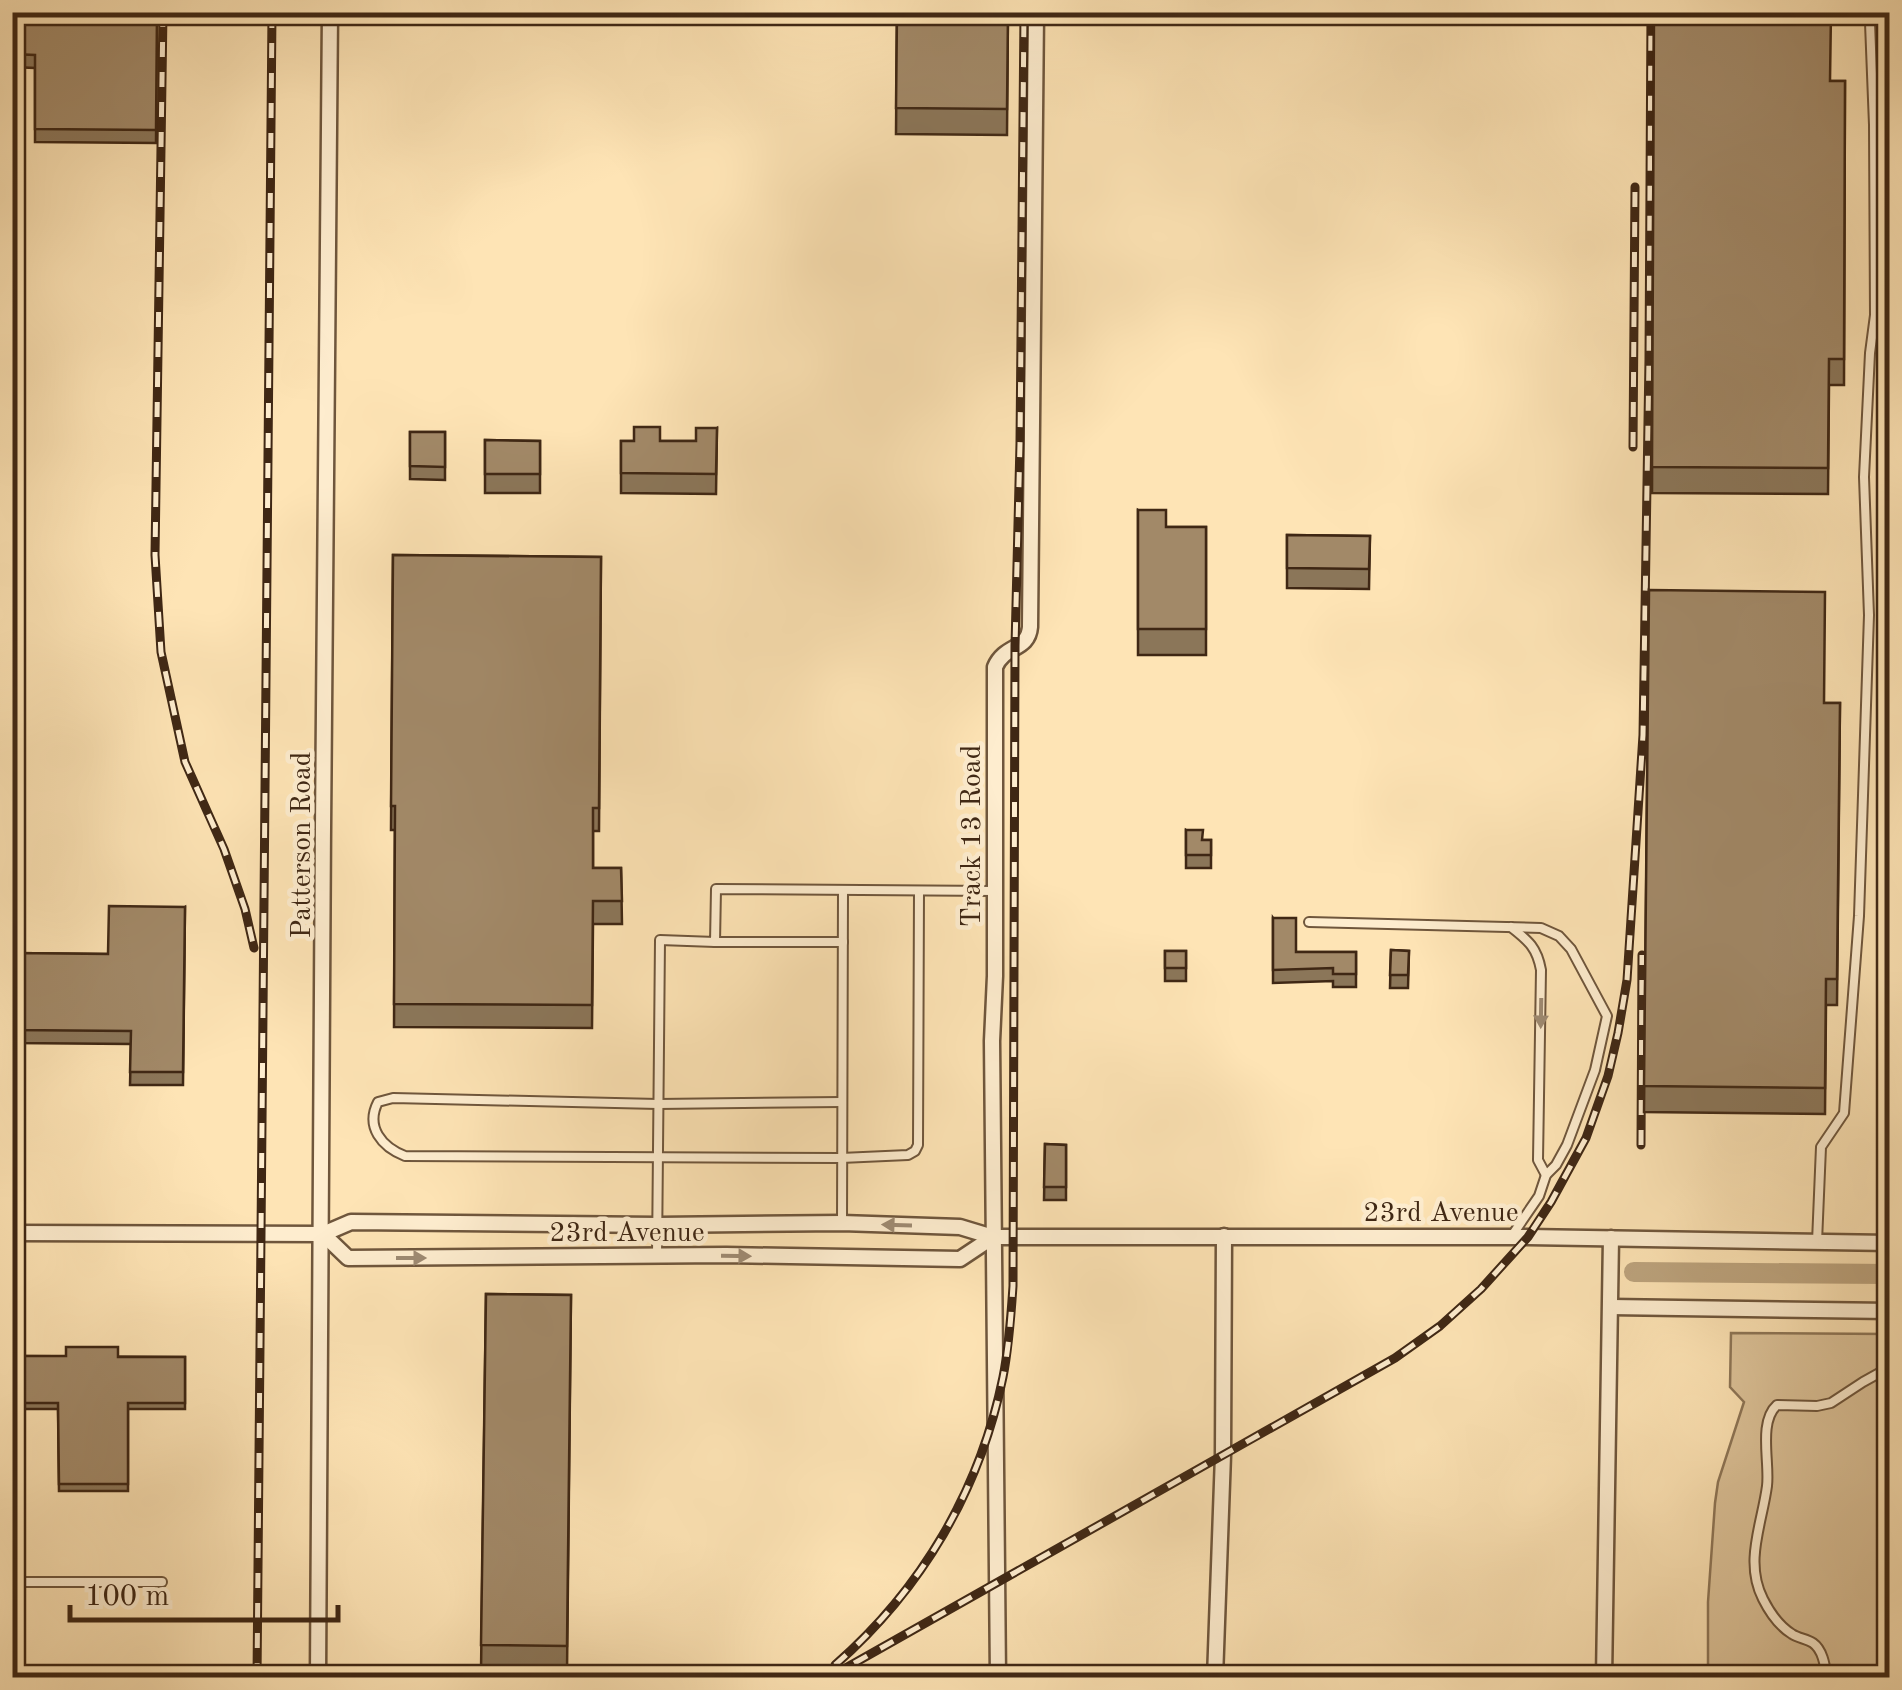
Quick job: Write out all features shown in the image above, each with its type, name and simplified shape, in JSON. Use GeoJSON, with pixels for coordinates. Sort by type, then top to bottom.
{"type":"FeatureCollection","features":[{"type":"Feature","properties":{"kind":"street","name":"Patterson Road"},"geometry":{"type":"LineString","coordinates":[[318,1678],[330,12]]}},
{"type":"Feature","properties":{"kind":"street","name":"Track 13 Road"},"geometry":{"type":"LineString","coordinates":[[998,1678],[992,1041],[995,666],[1007,650],[1029,638],[1030,627],[1036,12]]}},
{"type":"Feature","properties":{"kind":"street","name":"23rd Avenue"},"geometry":{"type":"LineString","coordinates":[[12,1233],[323,1234],[351,1222],[842,1223],[960,1227],[993,1237],[1511,1236],[1890,1244]]}},
{"type":"Feature","properties":{"kind":"street","name":"23rd Avenue"},"geometry":{"type":"LineString","coordinates":[[323,1234],[348,1258],[726,1255],[960,1260],[993,1237]]}},
{"type":"Feature","properties":{"kind":"street"},"geometry":{"type":"LineString","coordinates":[[1215,1678],[1223,1456],[1224,1236]]}},
{"type":"Feature","properties":{"kind":"street"},"geometry":{"type":"LineString","coordinates":[[1604,1678],[1611,1238]]}},
{"type":"Feature","properties":{"kind":"street"},"geometry":{"type":"LineString","coordinates":[[1612,1307],[1890,1310]]}},
{"type":"Feature","properties":{"kind":"lane"},"geometry":{"type":"LineString","coordinates":[[1817,1242],[1821,1147],[1844,1113],[1846,1096],[1859,916],[1868,634],[1864,477],[1875,315],[1874,124],[1870,23],[1855,12]]}},
{"type":"Feature","properties":{"kind":"lane"},"geometry":{"type":"LineString","coordinates":[[714,942],[716,889],[995,892]]}},
{"type":"Feature","properties":{"kind":"lane"},"geometry":{"type":"LineString","coordinates":[[842,1223],[843,890]]}},
{"type":"Feature","properties":{"kind":"lane"},"geometry":{"type":"LineString","coordinates":[[842,1102],[658,1104],[394,1098],[378,1102],[374,1110],[378,1140],[404,1156],[842,1158],[916,1152],[919,891]]}},
{"type":"Feature","properties":{"kind":"lane"},"geometry":{"type":"LineString","coordinates":[[1309,922],[1541,928],[1559,936],[1571,949],[1607,1016],[1595,1070],[1567,1145],[1556,1166],[1546,1175],[1540,1196],[1511,1236]]}},
{"type":"Feature","properties":{"kind":"lane"},"geometry":{"type":"LineString","coordinates":[[1511,928],[1528,940],[1538,954],[1542,970],[1538,1160],[1546,1175]]}},
{"type":"Feature","properties":{"kind":"lane"},"geometry":{"type":"LineString","coordinates":[[657,1257],[660,940],[843,942]]}},
{"type":"Feature","properties":{"kind":"lane"},"geometry":{"type":"LineString","coordinates":[[1827,1678],[1820,1651],[1814,1643],[1779,1624],[1755,1580],[1755,1542],[1768,1484],[1768,1420],[1777,1405],[1832,1404],[1890,1367]]}},
{"type":"Feature","properties":{"kind":"lane"},"geometry":{"type":"LineString","coordinates":[[12,1582],[162,1582]]}},
{"type":"Feature","properties":{"kind":"shaded area"},"geometry":{"type":"Polygon","coordinates":[[[1731,1333],[1889,1334],[1889,1677],[1708,1678],[1708,1602],[1715,1503],[1744,1402],[1730,1387],[1731,1333]]]}},
{"type":"Feature","properties":{"kind":"building"},"geometry":{"type":"Polygon","coordinates":[[[12,12],[157,12],[156,130],[35,129],[35,55],[12,54],[12,12]]]}},
{"type":"Feature","properties":{"kind":"building"},"geometry":{"type":"Polygon","coordinates":[[[897,12],[1008,12],[1007,109],[896,108],[897,12]]]}},
{"type":"Feature","properties":{"kind":"building"},"geometry":{"type":"Polygon","coordinates":[[[1654,12],[1831,12],[1830,81],[1845,81],[1844,359],[1829,359],[1828,468],[1652,467],[1654,12]]]}},
{"type":"Feature","properties":{"kind":"building"},"geometry":{"type":"Polygon","coordinates":[[[634,427],[660,427],[660,441],[696,441],[696,428],[717,428],[716,474],[621,473],[621,441],[634,441],[634,427]]]}},
{"type":"Feature","properties":{"kind":"building"},"geometry":{"type":"Polygon","coordinates":[[[410,432],[445,432],[445,467],[410,466],[410,432]]]}},
{"type":"Feature","properties":{"kind":"building"},"geometry":{"type":"Polygon","coordinates":[[[485,440],[540,441],[540,474],[485,474],[485,440]]]}},
{"type":"Feature","properties":{"kind":"building"},"geometry":{"type":"Polygon","coordinates":[[[1138,510],[1166,510],[1166,527],[1206,527],[1206,629],[1138,629],[1138,510]]]}},
{"type":"Feature","properties":{"kind":"building"},"geometry":{"type":"Polygon","coordinates":[[[1287,535],[1370,536],[1369,569],[1287,568],[1287,535]]]}},
{"type":"Feature","properties":{"kind":"building"},"geometry":{"type":"Polygon","coordinates":[[[393,555],[601,557],[599,808],[593,808],[593,868],[621,868],[622,901],[593,901],[592,1005],[394,1004],[393,555]]]}},
{"type":"Feature","properties":{"kind":"building"},"geometry":{"type":"Polygon","coordinates":[[[1649,590],[1825,592],[1824,703],[1840,703],[1837,979],[1826,979],[1825,1088],[1644,1086],[1649,590]]]}},
{"type":"Feature","properties":{"kind":"building"},"geometry":{"type":"Polygon","coordinates":[[[1186,830],[1203,830],[1202,840],[1211,840],[1211,855],[1186,855],[1186,830]]]}},
{"type":"Feature","properties":{"kind":"building"},"geometry":{"type":"Polygon","coordinates":[[[109,906],[185,907],[183,1072],[130,1072],[131,1031],[12,1030],[12,953],[108,954],[109,906]]]}},
{"type":"Feature","properties":{"kind":"building"},"geometry":{"type":"Polygon","coordinates":[[[1273,918],[1296,918],[1296,952],[1356,952],[1356,974],[1333,974],[1333,968],[1273,970],[1273,918]]]}},
{"type":"Feature","properties":{"kind":"building"},"geometry":{"type":"Polygon","coordinates":[[[1391,950],[1409,951],[1408,975],[1390,975],[1391,950]]]}},
{"type":"Feature","properties":{"kind":"building"},"geometry":{"type":"Polygon","coordinates":[[[1165,951],[1186,951],[1186,968],[1165,968],[1165,951]]]}},
{"type":"Feature","properties":{"kind":"building"},"geometry":{"type":"Polygon","coordinates":[[[1045,1144],[1066,1145],[1066,1187],[1044,1187],[1045,1144]]]}},
{"type":"Feature","properties":{"kind":"building"},"geometry":{"type":"Polygon","coordinates":[[[486,1294],[571,1295],[567,1646],[481,1645],[486,1294]]]}},
{"type":"Feature","properties":{"kind":"building"},"geometry":{"type":"Polygon","coordinates":[[[66,1347],[118,1347],[118,1357],[185,1357],[185,1403],[128,1403],[128,1484],[59,1484],[58,1403],[12,1403],[12,1356],[66,1356],[66,1347]]]}},
{"type":"Feature","properties":{"kind":"waterway"},"geometry":{"type":"LineString","coordinates":[[1634,1272],[1890,1274]]}},
{"type":"Feature","properties":{"kind":"railway"},"geometry":{"type":"LineString","coordinates":[[163,12],[155,555],[161,652],[185,762],[224,849],[254,948]]}},
{"type":"Feature","properties":{"kind":"railway"},"geometry":{"type":"LineString","coordinates":[[257,1678],[272,12]]}},
{"type":"Feature","properties":{"kind":"railway"},"geometry":{"type":"LineString","coordinates":[[607,12],[607,20]]}},
{"type":"Feature","properties":{"kind":"railway"},"geometry":{"type":"LineString","coordinates":[[835,1665],[895,1604],[943,1535],[963,1498],[993,1419],[1008,1343],[1013,1286],[1015,646],[1024,12]]}},
{"type":"Feature","properties":{"kind":"railway"},"geometry":{"type":"LineString","coordinates":[[828,1678],[1395,1358],[1440,1326],[1481,1289],[1528,1237],[1586,1138],[1608,1076],[1627,980],[1643,735],[1651,12]]}},
{"type":"Feature","properties":{"kind":"railway"},"geometry":{"type":"LineString","coordinates":[[1633,447],[1635,187]]}},
{"type":"Feature","properties":{"kind":"railway"},"geometry":{"type":"LineString","coordinates":[[1641,1145],[1642,955]]}}]}
